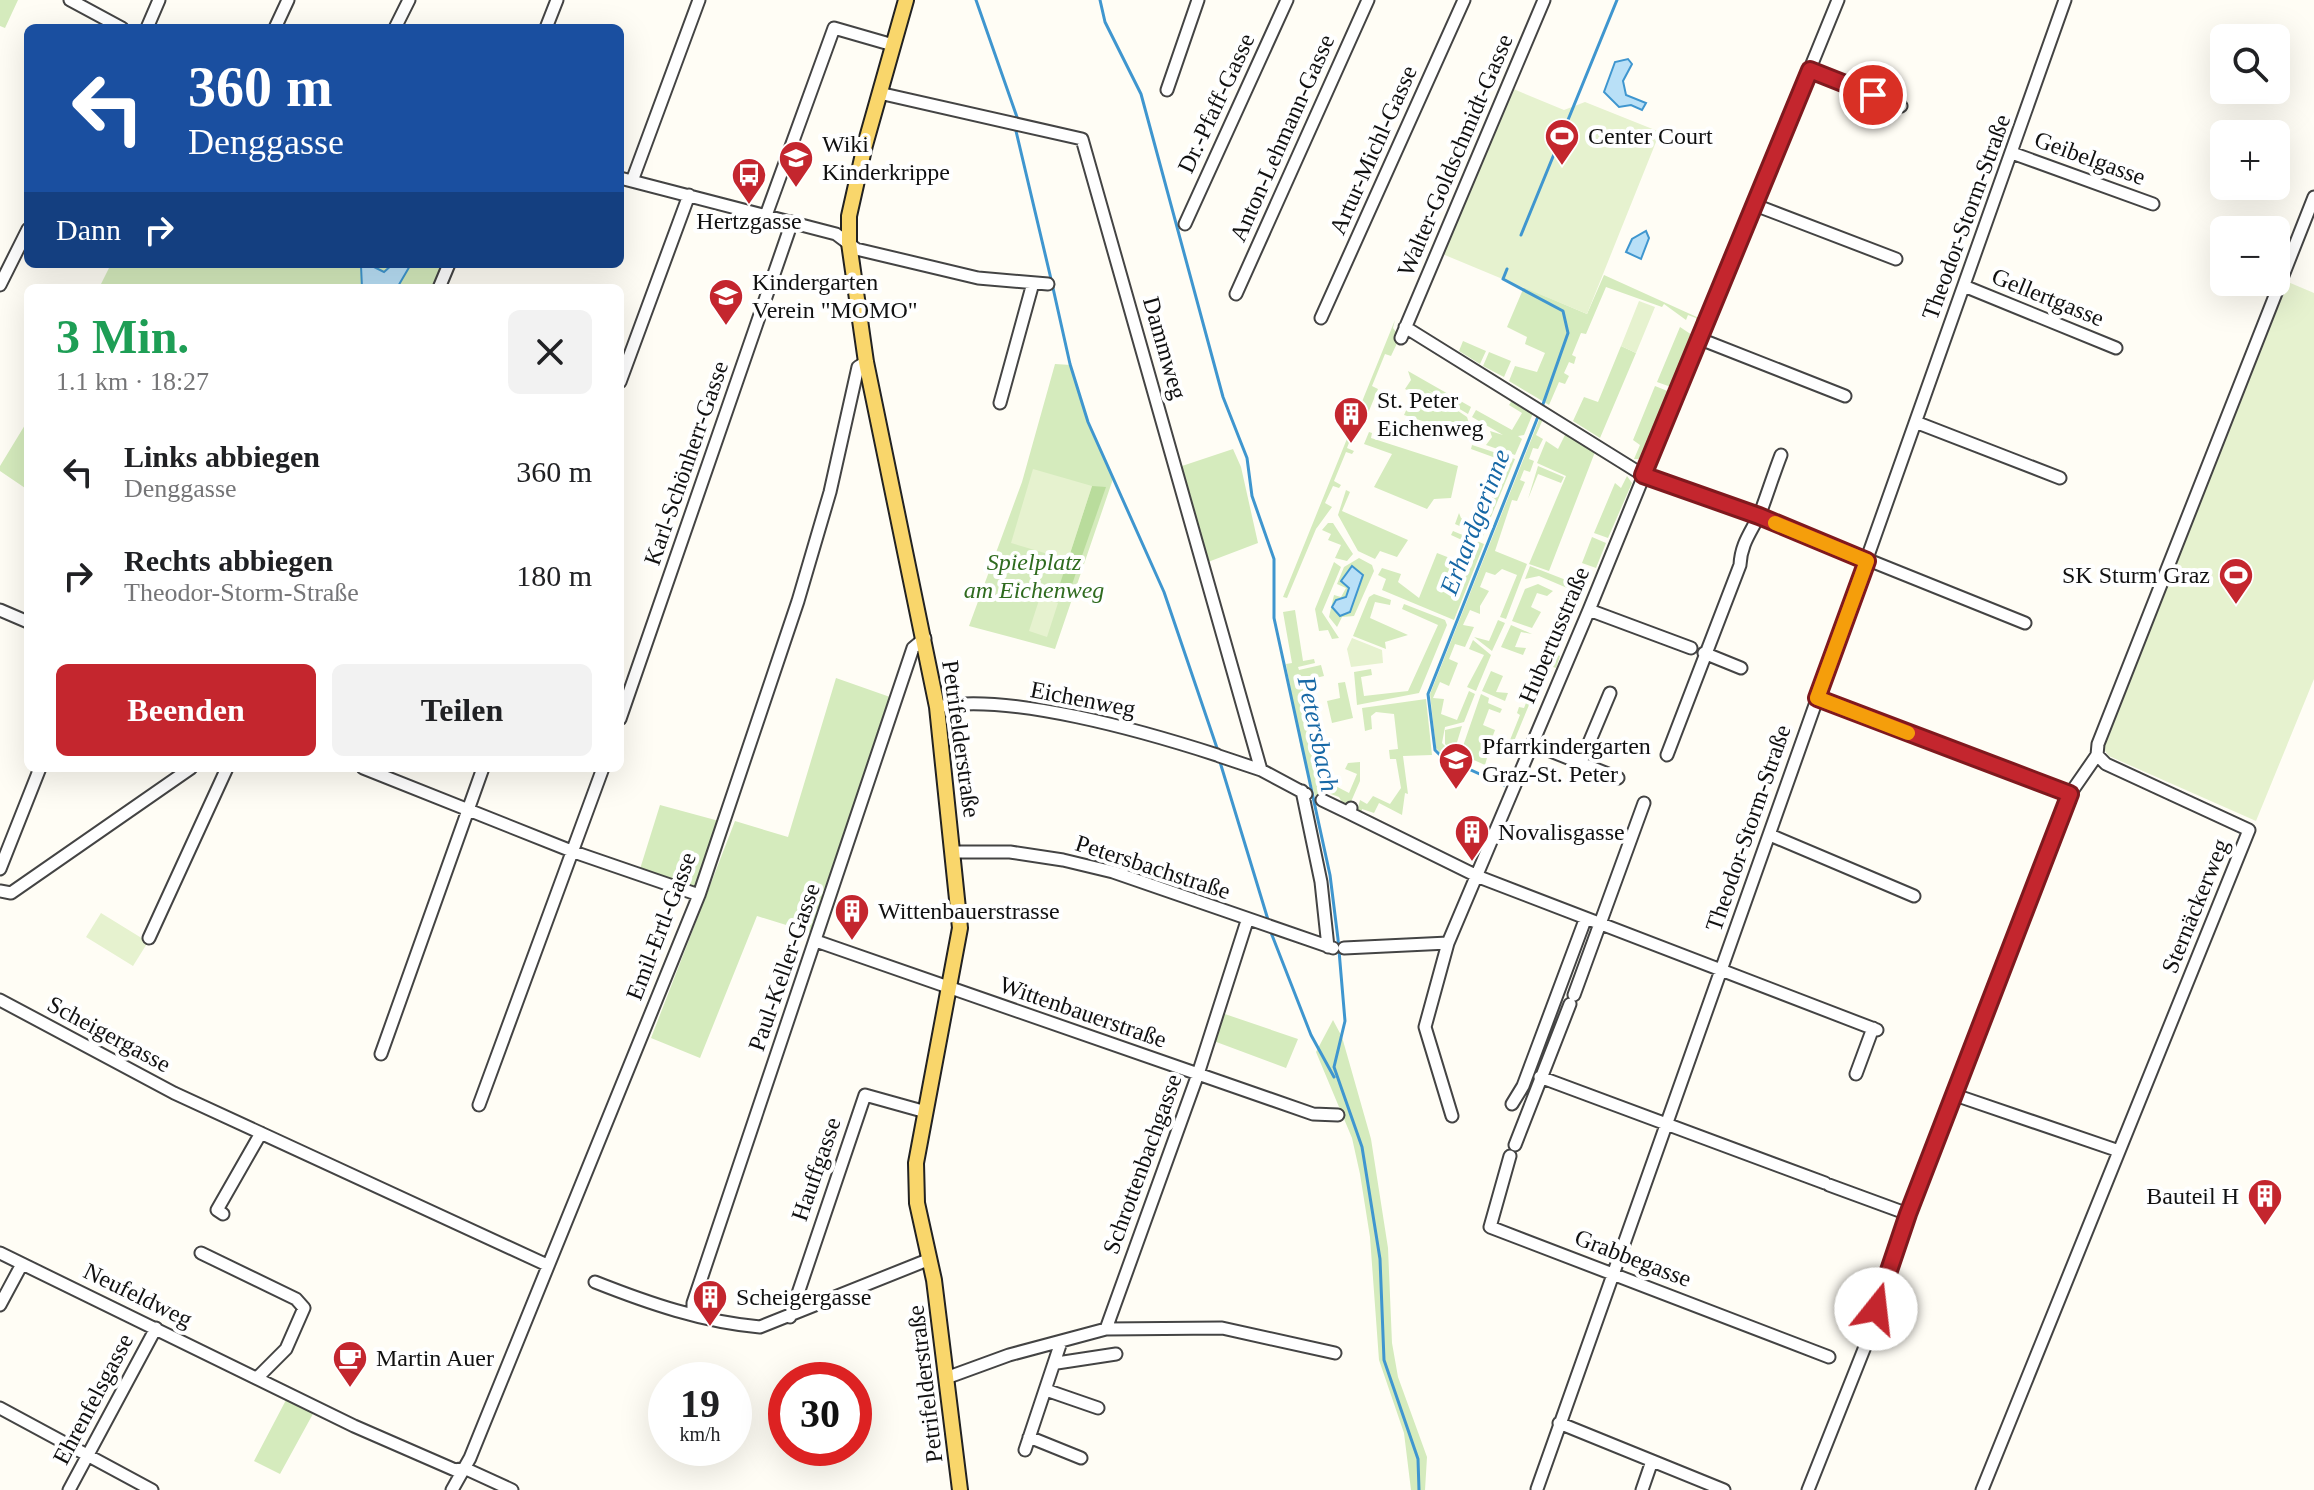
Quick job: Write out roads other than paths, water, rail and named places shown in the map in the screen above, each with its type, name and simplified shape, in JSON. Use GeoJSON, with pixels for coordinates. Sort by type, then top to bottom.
{"type":"FeatureCollection","features":[{"type":"Feature","properties":{"kind":"main road","name":"Petrifelderstraße"},"geometry":{"type":"LineString","coordinates":[[906,0],[849,216],[849,243],[866,362],[937,707],[954,852],[960,928],[951,990],[916,1163],[917,1190],[930,1259],[960,1490]]}},
{"type":"Feature","properties":{"kind":"street"},"geometry":{"type":"LineString","coordinates":[[70,0],[115,24]]}},
{"type":"Feature","properties":{"kind":"street"},"geometry":{"type":"LineString","coordinates":[[149,24],[159,0]]}},
{"type":"Feature","properties":{"kind":"street"},"geometry":{"type":"LineString","coordinates":[[277,24],[288,0]]}},
{"type":"Feature","properties":{"kind":"street"},"geometry":{"type":"LineString","coordinates":[[397,24],[409,0]]}},
{"type":"Feature","properties":{"kind":"street"},"geometry":{"type":"LineString","coordinates":[[548,24],[557,0]]}},
{"type":"Feature","properties":{"kind":"street"},"geometry":{"type":"LineString","coordinates":[[699,0],[626,180],[836,234],[856,249],[978,278],[1048,284]]}},
{"type":"Feature","properties":{"kind":"street"},"geometry":{"type":"LineString","coordinates":[[1167,90],[1198,0]]}},
{"type":"Feature","properties":{"kind":"street","name":"Dr.-Pfaff-Gasse"},"geometry":{"type":"LineString","coordinates":[[1185,224],[1287,0]]}},
{"type":"Feature","properties":{"kind":"street","name":"Anton-Lehmann-Gasse"},"geometry":{"type":"LineString","coordinates":[[1236,294],[1368,0]]}},
{"type":"Feature","properties":{"kind":"street","name":"Artur-Michl-Gasse"},"geometry":{"type":"LineString","coordinates":[[1321,318],[1464,0]]}},
{"type":"Feature","properties":{"kind":"street","name":"Walter-Goldschmidt-Gasse"},"geometry":{"type":"LineString","coordinates":[[1544,0],[1403,332],[1542,409],[1643,475]]}},
{"type":"Feature","properties":{"kind":"street","name":"Hubertusstraße"},"geometry":{"type":"LineString","coordinates":[[1452,1116],[1425,1027],[1448,943],[1479,877],[1838,0]]}},
{"type":"Feature","properties":{"kind":"street","name":"Theodor-Storm-Straße"},"geometry":{"type":"LineString","coordinates":[[1537,1489],[1817,698],[1918,423],[2065,0]]}},
{"type":"Feature","properties":{"kind":"street"},"geometry":{"type":"LineString","coordinates":[[765,218],[834,28],[893,45]]}},
{"type":"Feature","properties":{"kind":"street"},"geometry":{"type":"LineString","coordinates":[[1810,70],[1901,106]]}},
{"type":"Feature","properties":{"kind":"street","name":"Dammweg"},"geometry":{"type":"LineString","coordinates":[[879,93],[1082,139],[1261,770]]}},
{"type":"Feature","properties":{"kind":"street","name":"Geibelgasse"},"geometry":{"type":"LineString","coordinates":[[2012,153],[2153,204]]}},
{"type":"Feature","properties":{"kind":"street"},"geometry":{"type":"LineString","coordinates":[[624,371],[689,195]]}},
{"type":"Feature","properties":{"kind":"street"},"geometry":{"type":"LineString","coordinates":[[1808,1490],[1876,1319],[1885,1277],[1908,1214],[2070,794],[2097,755],[2105,724],[2314,197]]}},
{"type":"Feature","properties":{"kind":"street"},"geometry":{"type":"LineString","coordinates":[[1755,205],[1896,259]]}},
{"type":"Feature","properties":{"kind":"street","name":"Karl-Schönherr-Gasse"},"geometry":{"type":"LineString","coordinates":[[624,707],[792,222]]}},
{"type":"Feature","properties":{"kind":"street"},"geometry":{"type":"LineString","coordinates":[[0,285],[24,237]]}},
{"type":"Feature","properties":{"kind":"street"},"geometry":{"type":"LineString","coordinates":[[1000,403],[1033,283]]}},
{"type":"Feature","properties":{"kind":"street","name":"Gellertgasse"},"geometry":{"type":"LineString","coordinates":[[1964,286],[2116,348]]}},
{"type":"Feature","properties":{"kind":"street"},"geometry":{"type":"LineString","coordinates":[[1700,339],[1845,396]]}},
{"type":"Feature","properties":{"kind":"street","name":"Emil-Ertl-Gasse"},"geometry":{"type":"LineString","coordinates":[[452,1490],[464,1468],[699,895],[798,601],[830,492],[858,367],[866,362]]}},
{"type":"Feature","properties":{"kind":"street"},"geometry":{"type":"LineString","coordinates":[[1918,423],[2060,478]]}},
{"type":"Feature","properties":{"kind":"street"},"geometry":{"type":"LineString","coordinates":[[1667,755],[1740,565],[1741,549],[1751,524],[1759,516],[1781,455]]}},
{"type":"Feature","properties":{"kind":"street"},"geometry":{"type":"LineString","coordinates":[[1643,475],[1759,516],[2025,623]]}},
{"type":"Feature","properties":{"kind":"street"},"geometry":{"type":"LineString","coordinates":[[0,610],[24,620]]}},
{"type":"Feature","properties":{"kind":"street"},"geometry":{"type":"LineString","coordinates":[[1589,610],[1691,648]]}},
{"type":"Feature","properties":{"kind":"street","name":"Paul-Keller-Gasse"},"geometry":{"type":"LineString","coordinates":[[693,1314],[693,1303],[913,648],[925,638]]}},
{"type":"Feature","properties":{"kind":"street"},"geometry":{"type":"LineString","coordinates":[[1704,653],[1741,668]]}},
{"type":"Feature","properties":{"kind":"street"},"geometry":{"type":"LineString","coordinates":[[1581,762],[1610,693]]}},
{"type":"Feature","properties":{"kind":"street"},"geometry":{"type":"LineString","coordinates":[[1817,698],[2070,794]]}},
{"type":"Feature","properties":{"kind":"street","name":"Eichenweg"},"geometry":{"type":"LineString","coordinates":[[937,707],[979,704],[1032,709],[1151,735],[1261,770],[1304,793],[1335,948]]}},
{"type":"Feature","properties":{"kind":"street"},"geometry":{"type":"LineString","coordinates":[[1533,744],[1618,778]]}},
{"type":"Feature","properties":{"kind":"street","name":"Sternäckerweg"},"geometry":{"type":"LineString","coordinates":[[1982,1490],[2249,830],[2111,766],[2097,755]]}},
{"type":"Feature","properties":{"kind":"street"},"geometry":{"type":"LineString","coordinates":[[0,869],[38,772]]}},
{"type":"Feature","properties":{"kind":"street"},"geometry":{"type":"LineString","coordinates":[[0,891],[11,893],[185,772]]}},
{"type":"Feature","properties":{"kind":"street"},"geometry":{"type":"LineString","coordinates":[[149,938],[225,772]]}},
{"type":"Feature","properties":{"kind":"street"},"geometry":{"type":"LineString","coordinates":[[373,772],[574,852],[699,895]]}},
{"type":"Feature","properties":{"kind":"street"},"geometry":{"type":"LineString","coordinates":[[381,1054],[482,772]]}},
{"type":"Feature","properties":{"kind":"street"},"geometry":{"type":"LineString","coordinates":[[479,1105],[602,772]]}},
{"type":"Feature","properties":{"kind":"street"},"geometry":{"type":"LineString","coordinates":[[1322,800],[1350,811],[1479,877],[1875,1029],[1856,1074]]}},
{"type":"Feature","properties":{"kind":"street"},"geometry":{"type":"LineString","coordinates":[[1512,1104],[1523,1086],[1556,997],[1644,803]]}},
{"type":"Feature","properties":{"kind":"street"},"geometry":{"type":"LineString","coordinates":[[1770,835],[1914,896]]}},
{"type":"Feature","properties":{"kind":"street","name":"Petersbachstraße"},"geometry":{"type":"LineString","coordinates":[[954,852],[1010,852],[1113,872],[1247,921],[1335,948]]}},
{"type":"Feature","properties":{"kind":"street","name":"Schrottenbachgasse"},"geometry":{"type":"LineString","coordinates":[[1106,1329],[1198,1074],[1247,921]]}},
{"type":"Feature","properties":{"kind":"street"},"geometry":{"type":"LineString","coordinates":[[1591,922],[1572,1000],[1540,1077],[1668,1122],[1908,1214]]}},
{"type":"Feature","properties":{"kind":"street","name":"Wittenbauerstraße"},"geometry":{"type":"LineString","coordinates":[[816,941],[1313,1114],[1338,1115]]}},
{"type":"Feature","properties":{"kind":"street"},"geometry":{"type":"LineString","coordinates":[[1335,948],[1448,943]]}},
{"type":"Feature","properties":{"kind":"street","name":"Scheigergasse"},"geometry":{"type":"LineString","coordinates":[[0,1000],[174,1093],[547,1265]]}},
{"type":"Feature","properties":{"kind":"street","name":"Grabbegasse"},"geometry":{"type":"LineString","coordinates":[[1540,1077],[1512,1151],[1490,1227],[1829,1357]]}},
{"type":"Feature","properties":{"kind":"street","name":"Hauffgasse"},"geometry":{"type":"LineString","coordinates":[[790,1317],[865,1095],[926,1112]]}},
{"type":"Feature","properties":{"kind":"street"},"geometry":{"type":"LineString","coordinates":[[1955,1095],[2119,1151]]}},
{"type":"Feature","properties":{"kind":"street"},"geometry":{"type":"LineString","coordinates":[[223,1214],[217,1210],[261,1133]]}},
{"type":"Feature","properties":{"kind":"street","name":"Neufeldweg"},"geometry":{"type":"LineString","coordinates":[[0,1253],[426,1457],[455,1470],[464,1468],[512,1490]]}},
{"type":"Feature","properties":{"kind":"street"},"geometry":{"type":"LineString","coordinates":[[201,1253],[296,1299],[304,1308],[286,1349],[258,1377]]}},
{"type":"Feature","properties":{"kind":"street"},"geometry":{"type":"LineString","coordinates":[[595,1282],[658,1306],[760,1327],[930,1259]]}},
{"type":"Feature","properties":{"kind":"street"},"geometry":{"type":"LineString","coordinates":[[0,1305],[22,1264]]}},
{"type":"Feature","properties":{"kind":"street","name":"Ehrenfelsgasse"},"geometry":{"type":"LineString","coordinates":[[69,1490],[156,1328]]}},
{"type":"Feature","properties":{"kind":"street"},"geometry":{"type":"LineString","coordinates":[[946,1378],[1106,1329],[1222,1328],[1335,1353]]}},
{"type":"Feature","properties":{"kind":"street"},"geometry":{"type":"LineString","coordinates":[[1025,1450],[1057,1363],[1061,1342]]}},
{"type":"Feature","properties":{"kind":"street"},"geometry":{"type":"LineString","coordinates":[[1057,1363],[1116,1354]]}},
{"type":"Feature","properties":{"kind":"street"},"geometry":{"type":"LineString","coordinates":[[1046,1390],[1098,1408]]}},
{"type":"Feature","properties":{"kind":"street"},"geometry":{"type":"LineString","coordinates":[[0,1408],[152,1490]]}},
{"type":"Feature","properties":{"kind":"street"},"geometry":{"type":"LineString","coordinates":[[1559,1423],[1724,1490]]}},
{"type":"Feature","properties":{"kind":"street"},"geometry":{"type":"LineString","coordinates":[[1029,1437],[1081,1458]]}},
{"type":"Feature","properties":{"kind":"street"},"geometry":{"type":"LineString","coordinates":[[1642,1490],[1652,1461]]}},
{"type":"Feature","properties":{"kind":"water"},"geometry":{"type":"Polygon","coordinates":[[[1628,59],[1632,64],[1623,81],[1626,95],[1646,103],[1642,110],[1631,105],[1619,107],[1604,92],[1615,62],[1628,59]]]}},
{"type":"Feature","properties":{"kind":"water"},"geometry":{"type":"Polygon","coordinates":[[[1646,231],[1649,238],[1641,259],[1626,252],[1632,239],[1646,231]]]}},
{"type":"Feature","properties":{"kind":"water"},"geometry":{"type":"Polygon","coordinates":[[[361,268],[376,268],[384,272],[388,268],[409,268],[399,284],[362,284],[361,268]]]}},
{"type":"Feature","properties":{"kind":"water"},"geometry":{"type":"Polygon","coordinates":[[[1352,566],[1363,575],[1350,612],[1340,616],[1332,607],[1336,600],[1346,597],[1349,588],[1341,581],[1352,566]]]}},
{"type":"Feature","properties":{"kind":"waterway"},"geometry":{"type":"LineString","coordinates":[[976,0],[1018,120]]}},
{"type":"Feature","properties":{"kind":"waterway","name":"Petersbach"},"geometry":{"type":"LineString","coordinates":[[1100,0],[1105,22],[1141,94],[1223,397],[1247,458],[1252,496],[1274,559],[1274,618],[1330,875],[1338,939],[1345,1021],[1334,1067],[1362,1147],[1380,1259],[1384,1360],[1418,1459],[1419,1490]]}},
{"type":"Feature","properties":{"kind":"waterway","name":"Erhardgerinne"},"geometry":{"type":"LineString","coordinates":[[1521,235],[1617,0]]}},
{"type":"Feature","properties":{"kind":"waterway"},"geometry":{"type":"LineString","coordinates":[[1016,131],[1051,279]]}},
{"type":"Feature","properties":{"kind":"waterway","name":"Erhardgerinne"},"geometry":{"type":"LineString","coordinates":[[1507,269],[1503,279],[1563,311],[1568,333],[1542,407]]}},
{"type":"Feature","properties":{"kind":"waterway"},"geometry":{"type":"LineString","coordinates":[[1053,288],[1070,364],[1088,422],[1164,592],[1218,751]]}},
{"type":"Feature","properties":{"kind":"waterway","name":"Erhardgerinne"},"geometry":{"type":"LineString","coordinates":[[1504,785],[1442,757],[1435,750],[1428,694],[1539,414]]}},
{"type":"Feature","properties":{"kind":"waterway"},"geometry":{"type":"LineString","coordinates":[[1220,762],[1269,923]]}},
{"type":"Feature","properties":{"kind":"waterway"},"geometry":{"type":"LineString","coordinates":[[1270,930],[1311,1035],[1334,1077]]}},
{"type":"Feature","properties":{"kind":"place","name":"Center Court"},"geometry":{"type":"Point","coordinates":[1562,167]}},
{"type":"Feature","properties":{"kind":"place","name":"Wiki Kinderkrippe"},"geometry":{"type":"Point","coordinates":[796,189]}},
{"type":"Feature","properties":{"kind":"place","name":"Hertzgasse"},"geometry":{"type":"Point","coordinates":[749,206]}},
{"type":"Feature","properties":{"kind":"place","name":"Kindergarten Verein \"MOMO\""},"geometry":{"type":"Point","coordinates":[726,327]}},
{"type":"Feature","properties":{"kind":"place","name":"St. Peter Eichenweg"},"geometry":{"type":"Point","coordinates":[1351,445]}},
{"type":"Feature","properties":{"kind":"place","name":"SK Sturm Graz"},"geometry":{"type":"Point","coordinates":[2236,606]}},
{"type":"Feature","properties":{"kind":"place","name":"Pfarrkindergarten Graz-St. Peter"},"geometry":{"type":"Point","coordinates":[1456,791]}},
{"type":"Feature","properties":{"kind":"place","name":"Novalisgasse"},"geometry":{"type":"Point","coordinates":[1472,863]}},
{"type":"Feature","properties":{"kind":"place","name":"Wittenbauerstrasse"},"geometry":{"type":"Point","coordinates":[852,942]}},
{"type":"Feature","properties":{"kind":"place","name":"Bauteil H"},"geometry":{"type":"Point","coordinates":[2265,1227]}},
{"type":"Feature","properties":{"kind":"place","name":"Scheigergasse"},"geometry":{"type":"Point","coordinates":[710,1328]}},
{"type":"Feature","properties":{"kind":"place","name":"Martin Auer"},"geometry":{"type":"Point","coordinates":[350,1389]}},
{"type":"Feature","properties":{"kind":"park label","name":"Spielplatz am Eichenweg"},"geometry":{"type":"Point","coordinates":[1034,576]}}]}
